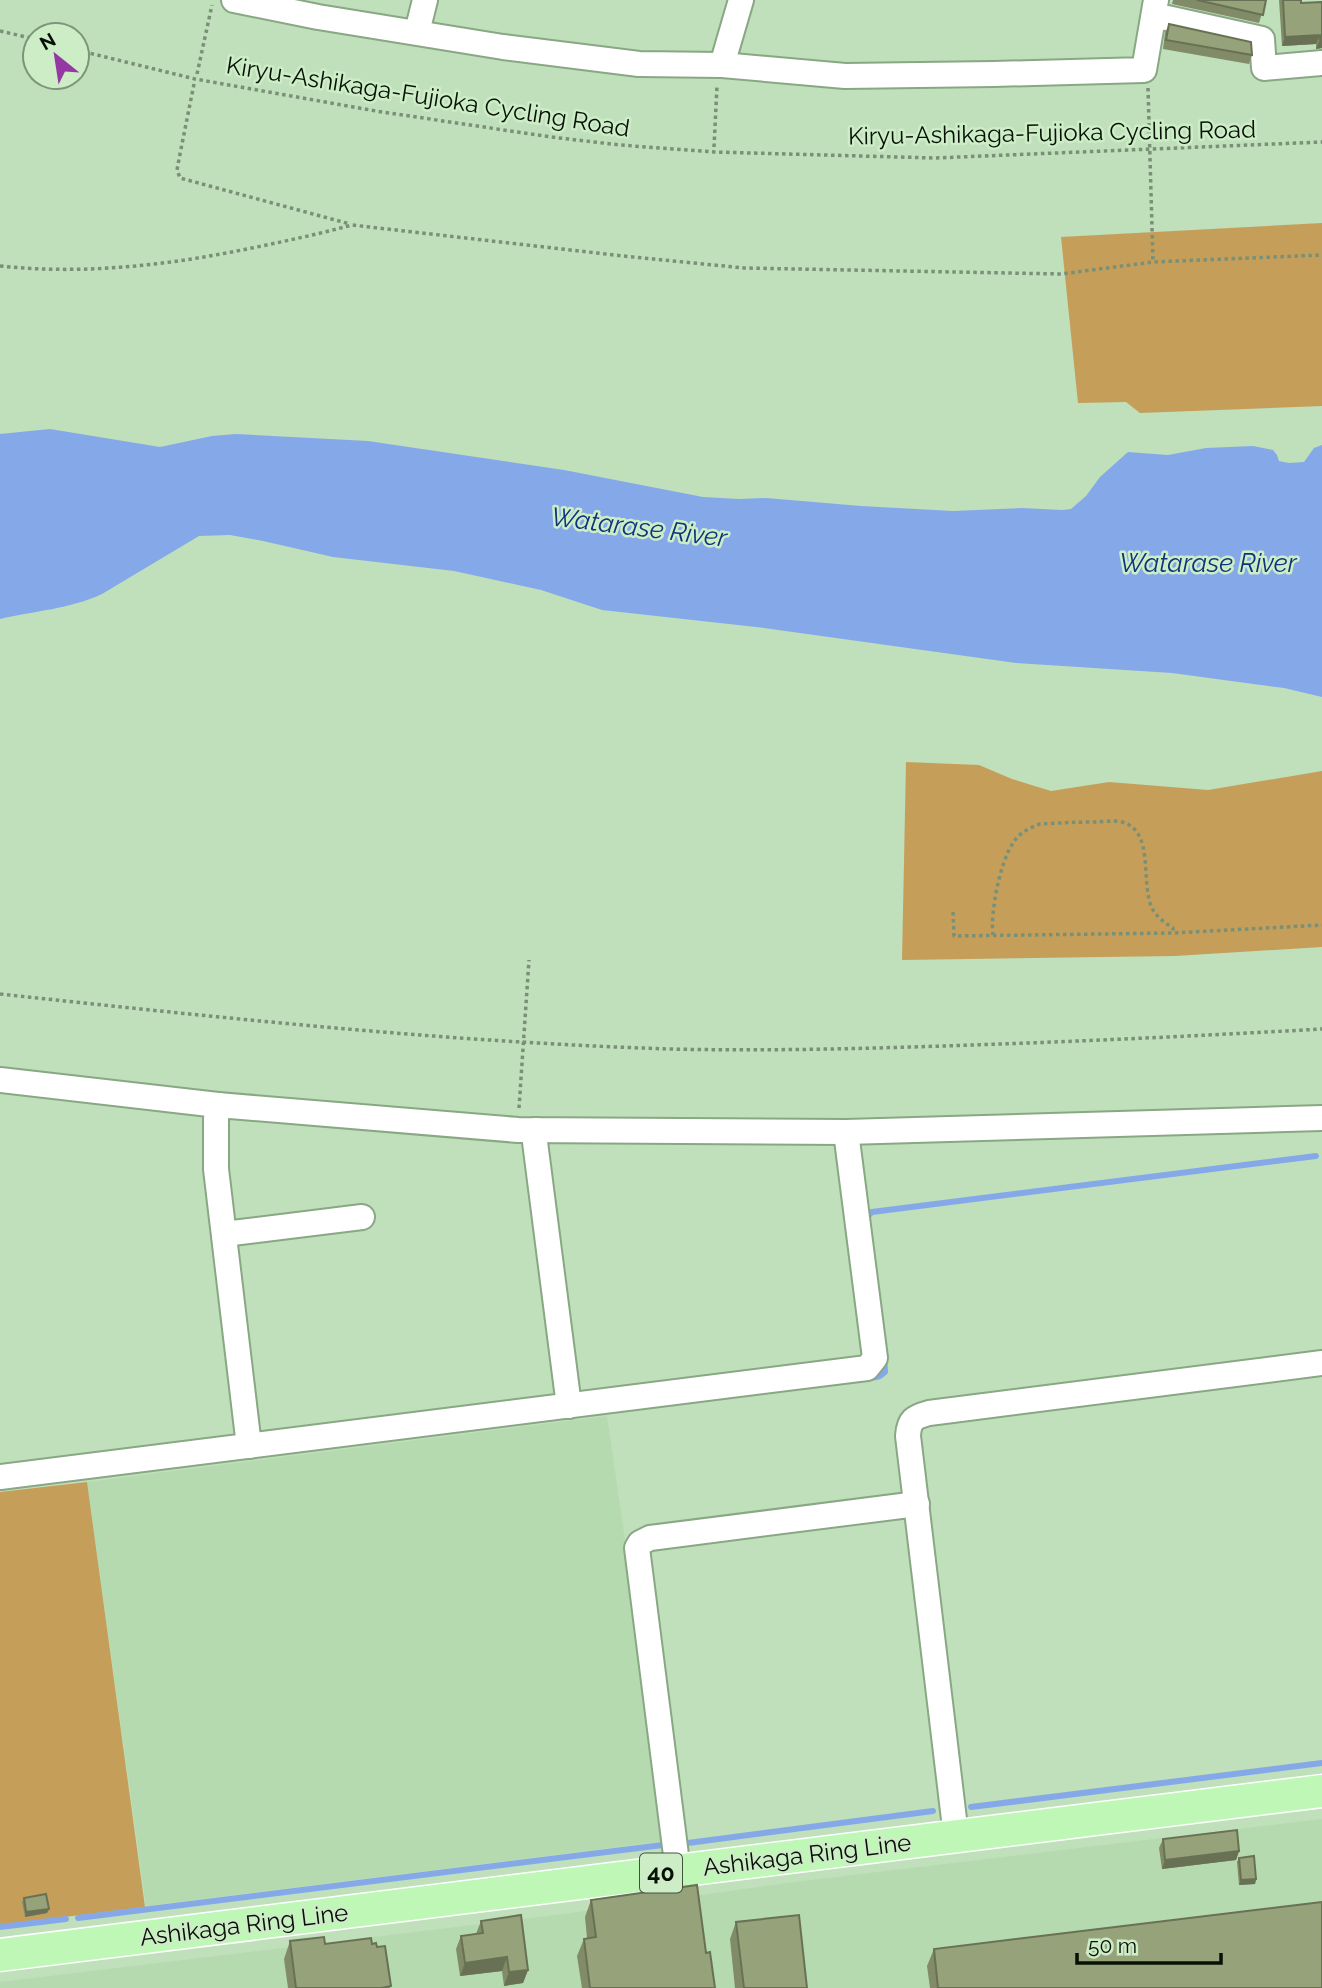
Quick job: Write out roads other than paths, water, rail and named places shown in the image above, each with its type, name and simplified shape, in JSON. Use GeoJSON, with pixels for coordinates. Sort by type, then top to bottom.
{"type":"FeatureCollection","features":[{"type":"Feature","properties":{"kind":"main road","name":"Ashikaga Ring Line"},"geometry":{"type":"LineString","coordinates":[[0,1955],[1322,1791]]}},
{"type":"Feature","properties":{"kind":"street"},"geometry":{"type":"LineString","coordinates":[[416,32],[425,0]]}},
{"type":"Feature","properties":{"kind":"street"},"geometry":{"type":"LineString","coordinates":[[720,77],[741,0]]}},
{"type":"Feature","properties":{"kind":"street"},"geometry":{"type":"LineString","coordinates":[[223,3],[503,47],[720,77],[1144,70],[1155,9],[1167,18],[1262,39],[1264,68],[1322,63]]}},
{"type":"Feature","properties":{"kind":"street"},"geometry":{"type":"LineString","coordinates":[[0,1080],[218,1105],[536,1130],[846,1132],[1322,1118]]}},
{"type":"Feature","properties":{"kind":"street"},"geometry":{"type":"LineString","coordinates":[[218,1105],[216,1169],[249,1446]]}},
{"type":"Feature","properties":{"kind":"street"},"geometry":{"type":"LineString","coordinates":[[536,1130],[535,1142],[569,1406]]}},
{"type":"Feature","properties":{"kind":"street"},"geometry":{"type":"LineString","coordinates":[[0,1477],[867,1368],[875,1358],[846,1132]]}},
{"type":"Feature","properties":{"kind":"street"},"geometry":{"type":"LineString","coordinates":[[224,1234],[362,1217]]}},
{"type":"Feature","properties":{"kind":"street"},"geometry":{"type":"LineString","coordinates":[[956,1836],[908,1436],[909,1425],[916,1416],[929,1413],[1322,1363]]}},
{"type":"Feature","properties":{"kind":"street"},"geometry":{"type":"LineString","coordinates":[[678,1871],[637,1548],[640,1543],[650,1538],[916,1504]]}},
{"type":"Feature","properties":{"kind":"water","name":"Watarase River"},"geometry":{"type":"Polygon","coordinates":[[[50,429],[160,447],[236,434],[368,441],[564,470],[703,497],[766,498],[953,511],[1071,509],[1086,496],[1100,477],[1128,452],[1168,455],[1206,448],[1253,446],[1273,450],[1279,461],[1289,463],[1304,462],[1314,448],[1322,445],[1322,697],[1284,688],[1172,673],[1016,663],[756,627],[602,610],[541,590],[454,571],[333,557],[230,535],[199,536],[90,599],[0,619],[0,434],[50,429]]]}},
{"type":"Feature","properties":{"kind":"waterway"},"geometry":{"type":"LineString","coordinates":[[865,1222],[872,1212],[1316,1156]]}},
{"type":"Feature","properties":{"kind":"waterway"},"geometry":{"type":"LineString","coordinates":[[867,1379],[885,1372],[884,1357]]}},
{"type":"Feature","properties":{"kind":"waterway"},"geometry":{"type":"LineString","coordinates":[[971,1807],[1322,1763]]}},
{"type":"Feature","properties":{"kind":"waterway"},"geometry":{"type":"LineString","coordinates":[[688,1843],[933,1811]]}},
{"type":"Feature","properties":{"kind":"waterway"},"geometry":{"type":"LineString","coordinates":[[78,1918],[663,1845]]}},
{"type":"Feature","properties":{"kind":"waterway"},"geometry":{"type":"LineString","coordinates":[[0,1927],[66,1919]]}}]}
